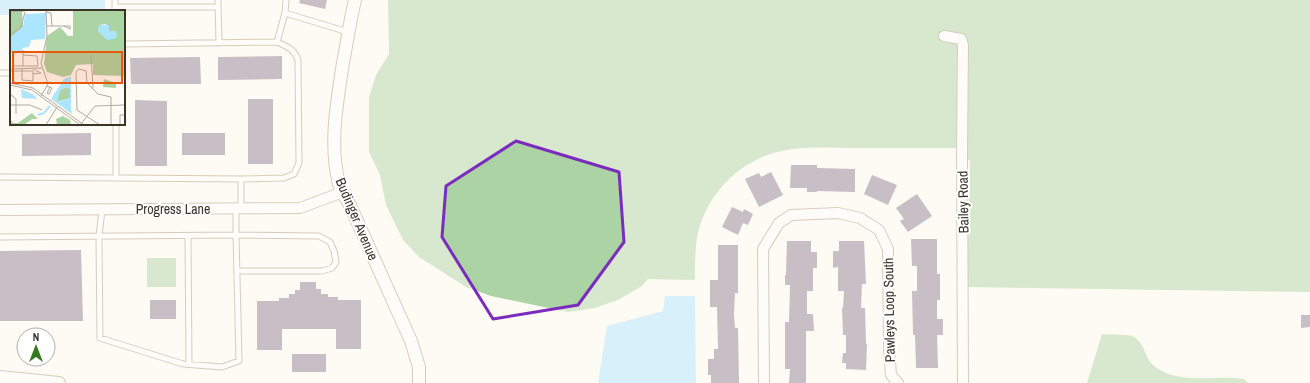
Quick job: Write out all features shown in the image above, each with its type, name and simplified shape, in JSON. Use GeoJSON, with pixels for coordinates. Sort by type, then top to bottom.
{"type":"FeatureCollection","features":[{"type":"Feature","properties":{"kind":"street","name":"Budinger Avenue"},"geometry":{"type":"LineString","coordinates":[[355,0],[341,76],[334,138],[335,163],[339,186],[349,203],[411,341],[419,367],[419,383]]}},
{"type":"Feature","properties":{"kind":"street","name":"Bailey Road"},"geometry":{"type":"LineString","coordinates":[[944,36],[962,39],[963,44],[963,383]]}},
{"type":"Feature","properties":{"kind":"street","name":"Progress Lane"},"geometry":{"type":"LineString","coordinates":[[0,210],[300,208],[342,192]]}},
{"type":"Feature","properties":{"kind":"street","name":"Pawleys Loop South"},"geometry":{"type":"LineString","coordinates":[[764,383],[763,249],[779,223],[791,215],[838,213],[860,218],[879,230],[888,249],[890,362],[891,375],[898,383]]}},
{"type":"Feature","properties":{"kind":"street"},"geometry":{"type":"LineString","coordinates":[[0,378],[59,383]]}},
{"type":"Feature","properties":{"kind":"lane"},"geometry":{"type":"LineString","coordinates":[[115,0],[115,9],[218,6]]}},
{"type":"Feature","properties":{"kind":"lane"},"geometry":{"type":"LineString","coordinates":[[218,0],[218,43]]}},
{"type":"Feature","properties":{"kind":"lane"},"geometry":{"type":"LineString","coordinates":[[277,42],[285,13],[286,0]]}},
{"type":"Feature","properties":{"kind":"lane"},"geometry":{"type":"LineString","coordinates":[[285,13],[348,32]]}},
{"type":"Feature","properties":{"kind":"lane"},"geometry":{"type":"LineString","coordinates":[[0,177],[240,179],[284,178],[294,174],[299,163],[298,60],[295,53],[288,46],[277,42],[125,44]]}},
{"type":"Feature","properties":{"kind":"lane"},"geometry":{"type":"LineString","coordinates":[[116,125],[116,178]]}},
{"type":"Feature","properties":{"kind":"lane"},"geometry":{"type":"LineString","coordinates":[[102,210],[99,236],[100,338],[183,364],[222,367],[239,361],[236,235],[240,179]]}},
{"type":"Feature","properties":{"kind":"lane"},"geometry":{"type":"LineString","coordinates":[[0,237],[236,235],[319,236],[330,242],[334,251],[336,262],[332,268],[322,271],[238,271]]}},
{"type":"Feature","properties":{"kind":"lane"},"geometry":{"type":"LineString","coordinates":[[188,236],[189,364]]}},
{"type":"Feature","properties":{"kind":"highlighted area"},"geometry":{"type":"Polygon","coordinates":[[[516,141],[619,172],[624,242],[578,305],[493,319],[442,237],[446,186],[516,141]]]}},
{"type":"Feature","properties":{"kind":"green space"},"geometry":{"type":"Polygon","coordinates":[[[388,0],[1310,0],[1310,292],[967,287],[970,160],[961,159],[959,149],[804,148],[787,150],[755,160],[728,180],[718,192],[702,221],[697,237],[694,280],[648,279],[642,286],[618,300],[595,308],[568,312],[491,296],[466,287],[419,257],[403,240],[386,205],[380,175],[369,152],[369,97],[376,75],[389,54],[388,0]]]}},
{"type":"Feature","properties":{"kind":"green space"},"geometry":{"type":"Polygon","coordinates":[[[147,258],[176,258],[176,287],[147,287],[147,258]]]}},
{"type":"Feature","properties":{"kind":"green space"},"geometry":{"type":"Polygon","coordinates":[[[1102,334],[1130,335],[1136,338],[1142,345],[1153,365],[1166,373],[1186,378],[1244,379],[1248,383],[1087,383],[1102,334]]]}},
{"type":"Feature","properties":{"kind":"water"},"geometry":{"type":"Polygon","coordinates":[[[0,0],[105,0],[105,10],[10,10],[10,15],[0,15],[0,0]]]}},
{"type":"Feature","properties":{"kind":"water"},"geometry":{"type":"Polygon","coordinates":[[[665,296],[695,296],[696,383],[598,383],[607,326],[663,311],[665,296]]]}},
{"type":"Feature","properties":{"kind":"building"},"geometry":{"type":"Polygon","coordinates":[[[300,0],[327,0],[325,9],[299,3],[300,0]]]}},
{"type":"Feature","properties":{"kind":"building"},"geometry":{"type":"Polygon","coordinates":[[[282,56],[282,79],[218,80],[218,57],[282,56]]]}},
{"type":"Feature","properties":{"kind":"building"},"geometry":{"type":"Polygon","coordinates":[[[200,57],[201,84],[131,84],[130,58],[200,57]]]}},
{"type":"Feature","properties":{"kind":"building"},"geometry":{"type":"Polygon","coordinates":[[[248,99],[273,99],[273,164],[248,164],[248,99]]]}},
{"type":"Feature","properties":{"kind":"building"},"geometry":{"type":"Polygon","coordinates":[[[135,100],[167,101],[167,166],[135,166],[135,100]]]}},
{"type":"Feature","properties":{"kind":"building"},"geometry":{"type":"Polygon","coordinates":[[[91,133],[91,155],[22,156],[22,134],[91,133]]]}},
{"type":"Feature","properties":{"kind":"building"},"geometry":{"type":"Polygon","coordinates":[[[182,133],[225,133],[225,155],[182,155],[182,133]]]}},
{"type":"Feature","properties":{"kind":"building"},"geometry":{"type":"Polygon","coordinates":[[[791,165],[817,165],[817,168],[855,169],[855,192],[807,192],[807,188],[790,188],[791,165]]]}},
{"type":"Feature","properties":{"kind":"building"},"geometry":{"type":"Polygon","coordinates":[[[771,172],[783,195],[759,207],[745,179],[759,173],[761,177],[771,172]]]}},
{"type":"Feature","properties":{"kind":"building"},"geometry":{"type":"Polygon","coordinates":[[[872,175],[897,185],[888,205],[864,194],[872,175]]]}},
{"type":"Feature","properties":{"kind":"building"},"geometry":{"type":"Polygon","coordinates":[[[917,194],[932,216],[908,232],[900,221],[904,219],[896,208],[917,194]]]}},
{"type":"Feature","properties":{"kind":"building"},"geometry":{"type":"Polygon","coordinates":[[[732,207],[743,212],[744,209],[753,214],[748,225],[743,223],[738,235],[722,227],[732,207]]]}},
{"type":"Feature","properties":{"kind":"building"},"geometry":{"type":"Polygon","coordinates":[[[911,239],[937,239],[937,274],[940,274],[940,300],[937,300],[937,319],[943,319],[943,335],[937,335],[938,368],[916,368],[915,335],[913,335],[912,291],[917,291],[917,266],[912,266],[911,239]]]}},
{"type":"Feature","properties":{"kind":"building"},"geometry":{"type":"Polygon","coordinates":[[[787,241],[811,241],[811,252],[817,252],[817,268],[813,268],[813,291],[807,291],[807,314],[813,314],[814,331],[806,331],[806,383],[789,383],[790,369],[785,369],[785,322],[789,322],[790,285],[785,285],[787,241]]]}},
{"type":"Feature","properties":{"kind":"building"},"geometry":{"type":"Polygon","coordinates":[[[839,241],[864,241],[866,284],[862,284],[861,308],[865,308],[867,344],[866,370],[846,369],[846,363],[842,363],[843,353],[846,353],[846,335],[843,335],[842,308],[844,291],[838,291],[838,267],[833,268],[833,251],[839,251],[839,241]]]}},
{"type":"Feature","properties":{"kind":"building"},"geometry":{"type":"Polygon","coordinates":[[[718,245],[738,245],[738,293],[735,293],[734,315],[735,328],[738,328],[739,383],[711,383],[711,375],[708,375],[708,359],[714,359],[714,349],[718,349],[717,307],[710,307],[710,280],[718,280],[718,245]]]}},
{"type":"Feature","properties":{"kind":"building"},"geometry":{"type":"Polygon","coordinates":[[[81,250],[83,321],[0,321],[0,251],[81,250]]]}},
{"type":"Feature","properties":{"kind":"building"},"geometry":{"type":"Polygon","coordinates":[[[300,282],[316,282],[316,289],[321,289],[321,294],[328,294],[328,297],[338,297],[338,300],[361,300],[361,349],[336,349],[336,329],[282,329],[282,350],[257,350],[257,301],[279,301],[279,298],[289,298],[289,294],[295,294],[295,290],[300,290],[300,282]]]}},
{"type":"Feature","properties":{"kind":"building"},"geometry":{"type":"Polygon","coordinates":[[[150,300],[176,300],[176,319],[150,319],[150,300]]]}},
{"type":"Feature","properties":{"kind":"building"},"geometry":{"type":"Polygon","coordinates":[[[1301,315],[1310,315],[1310,327],[1301,328],[1301,315]]]}},
{"type":"Feature","properties":{"kind":"building"},"geometry":{"type":"Polygon","coordinates":[[[292,354],[326,354],[326,372],[292,372],[292,354]]]}}]}
